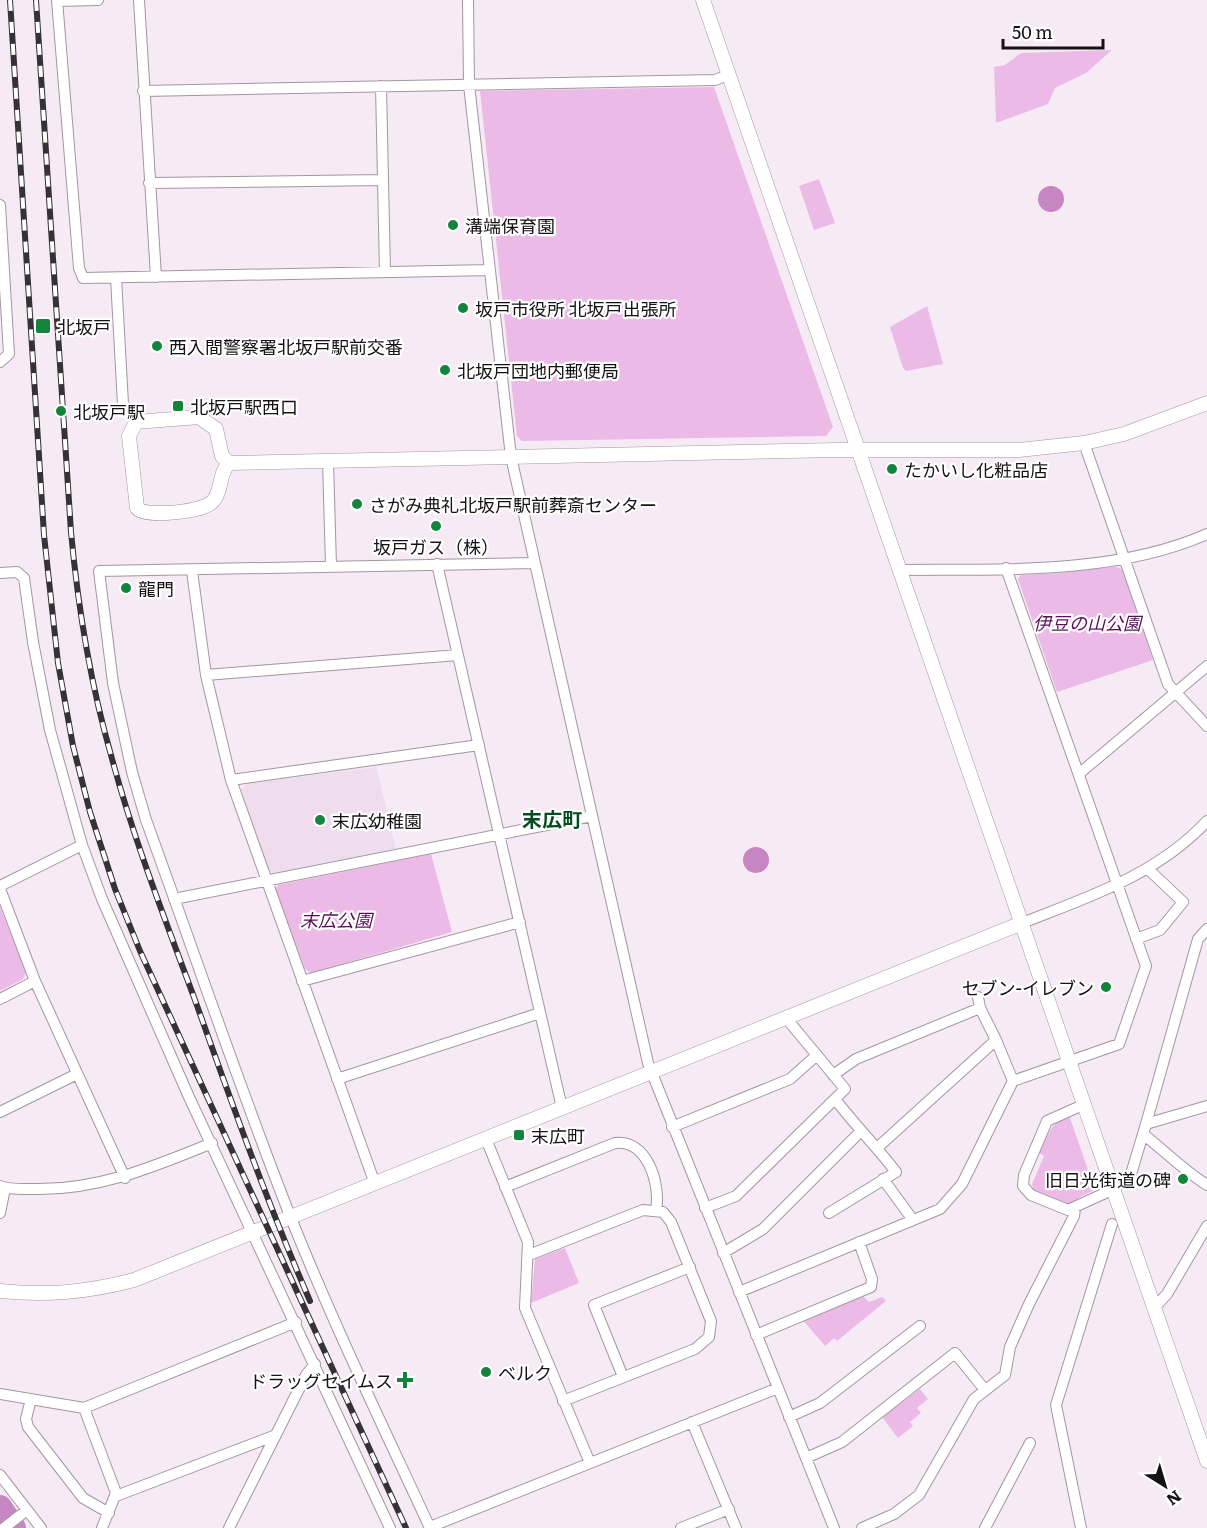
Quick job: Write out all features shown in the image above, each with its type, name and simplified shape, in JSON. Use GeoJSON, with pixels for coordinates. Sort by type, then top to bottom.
{"type":"FeatureCollection","features":[{"type":"Feature","properties":{"kind":"street"},"geometry":{"type":"LineString","coordinates":[[98,0],[57,1],[80,274],[88,279],[490,270]]}},
{"type":"Feature","properties":{"kind":"street"},"geometry":{"type":"LineString","coordinates":[[139,0],[156,278]]}},
{"type":"Feature","properties":{"kind":"street"},"geometry":{"type":"LineString","coordinates":[[468,0],[469,85],[511,457],[651,1072],[834,1528]]}},
{"type":"Feature","properties":{"kind":"street"},"geometry":{"type":"LineString","coordinates":[[703,0],[1207,1461]]}},
{"type":"Feature","properties":{"kind":"street"},"geometry":{"type":"LineString","coordinates":[[143,91],[715,80],[728,75]]}},
{"type":"Feature","properties":{"kind":"street"},"geometry":{"type":"LineString","coordinates":[[381,86],[385,272]]}},
{"type":"Feature","properties":{"kind":"street"},"geometry":{"type":"LineString","coordinates":[[149,183],[383,180]]}},
{"type":"Feature","properties":{"kind":"street"},"geometry":{"type":"LineString","coordinates":[[0,205],[9,354],[0,362]]}},
{"type":"Feature","properties":{"kind":"street"},"geometry":{"type":"LineString","coordinates":[[116,278],[123,404],[133,414],[136,422],[129,436],[137,508],[140,512],[192,511],[206,507],[218,492],[222,470],[229,463],[859,450],[1019,450],[1084,443],[1153,425],[1207,403]]}},
{"type":"Feature","properties":{"kind":"street"},"geometry":{"type":"LineString","coordinates":[[136,422],[199,417],[216,429],[222,456],[229,463]]}},
{"type":"Feature","properties":{"kind":"street"},"geometry":{"type":"LineString","coordinates":[[1084,443],[1168,684],[1174,694],[1207,726]]}},
{"type":"Feature","properties":{"kind":"street"},"geometry":{"type":"LineString","coordinates":[[328,460],[331,566]]}},
{"type":"Feature","properties":{"kind":"street"},"geometry":{"type":"LineString","coordinates":[[900,570],[1006,568],[1124,559],[1207,534]]}},
{"type":"Feature","properties":{"kind":"street"},"geometry":{"type":"LineString","coordinates":[[534,563],[99,571],[113,683],[132,772],[174,899],[252,1117],[291,1218],[350,1356],[430,1528],[778,1388]]}},
{"type":"Feature","properties":{"kind":"street"},"geometry":{"type":"LineString","coordinates":[[437,564],[562,1108]]}},
{"type":"Feature","properties":{"kind":"street"},"geometry":{"type":"LineString","coordinates":[[739,1292],[940,1209],[962,1184],[1012,1081],[1114,1046],[1122,1040],[1146,966],[1006,568]]}},
{"type":"Feature","properties":{"kind":"street"},"geometry":{"type":"LineString","coordinates":[[192,571],[206,675],[231,780],[375,1184]]}},
{"type":"Feature","properties":{"kind":"street"},"geometry":{"type":"LineString","coordinates":[[0,573],[17,572],[24,578],[33,642],[48,719],[82,845],[121,943],[390,1528]]}},
{"type":"Feature","properties":{"kind":"street"},"geometry":{"type":"LineString","coordinates":[[206,675],[458,654]]}},
{"type":"Feature","properties":{"kind":"street"},"geometry":{"type":"LineString","coordinates":[[1080,773],[1207,666]]}},
{"type":"Feature","properties":{"kind":"street"},"geometry":{"type":"LineString","coordinates":[[231,780],[479,745]]}},
{"type":"Feature","properties":{"kind":"street"},"geometry":{"type":"LineString","coordinates":[[174,899],[592,816]]}},
{"type":"Feature","properties":{"kind":"street"},"geometry":{"type":"LineString","coordinates":[[0,1291],[53,1294],[95,1290],[134,1280],[1117,885],[1148,869],[1175,851],[1207,821]]}},
{"type":"Feature","properties":{"kind":"street"},"geometry":{"type":"LineString","coordinates":[[82,845],[0,887],[35,981],[125,1178]]}},
{"type":"Feature","properties":{"kind":"street"},"geometry":{"type":"LineString","coordinates":[[1136,939],[1160,930],[1183,902],[1148,869]]}},
{"type":"Feature","properties":{"kind":"street"},"geometry":{"type":"LineString","coordinates":[[302,981],[520,922]]}},
{"type":"Feature","properties":{"kind":"street"},"geometry":{"type":"LineString","coordinates":[[1131,1174],[1198,939],[1207,929]]}},
{"type":"Feature","properties":{"kind":"street"},"geometry":{"type":"LineString","coordinates":[[0,999],[35,981]]}},
{"type":"Feature","properties":{"kind":"street"},"geometry":{"type":"LineString","coordinates":[[978,997],[980,1008],[996,1040],[1012,1081]]}},
{"type":"Feature","properties":{"kind":"street"},"geometry":{"type":"LineString","coordinates":[[833,1075],[856,1059],[980,1008]]}},
{"type":"Feature","properties":{"kind":"street"},"geometry":{"type":"LineString","coordinates":[[337,1079],[540,1012]]}},
{"type":"Feature","properties":{"kind":"street"},"geometry":{"type":"LineString","coordinates":[[705,1209],[736,1196],[845,1089],[786,1018]]}},
{"type":"Feature","properties":{"kind":"street"},"geometry":{"type":"LineString","coordinates":[[877,1148],[996,1040]]}},
{"type":"Feature","properties":{"kind":"street"},"geometry":{"type":"LineString","coordinates":[[672,1127],[790,1079],[817,1055]]}},
{"type":"Feature","properties":{"kind":"street"},"geometry":{"type":"LineString","coordinates":[[0,1112],[77,1074]]}},
{"type":"Feature","properties":{"kind":"street"},"geometry":{"type":"LineString","coordinates":[[829,1213],[896,1172],[877,1148],[860,1132],[835,1099]]}},
{"type":"Feature","properties":{"kind":"street"},"geometry":{"type":"LineString","coordinates":[[1085,1104],[1047,1121],[1022,1181],[1026,1191],[1031,1195],[1063,1210],[1075,1209],[1114,1189]]}},
{"type":"Feature","properties":{"kind":"street"},"geometry":{"type":"LineString","coordinates":[[1145,1129],[1207,1106]]}},
{"type":"Feature","properties":{"kind":"street"},"geometry":{"type":"LineString","coordinates":[[1145,1129],[1173,1158],[1177,1166],[1207,1185]]}},
{"type":"Feature","properties":{"kind":"street"},"geometry":{"type":"LineString","coordinates":[[723,1253],[763,1229],[860,1132]]}},
{"type":"Feature","properties":{"kind":"street"},"geometry":{"type":"LineString","coordinates":[[486,1139],[528,1242],[525,1308],[590,1463]]}},
{"type":"Feature","properties":{"kind":"street"},"geometry":{"type":"LineString","coordinates":[[506,1187],[615,1143],[624,1142],[634,1145],[644,1155],[657,1190],[656,1210]]}},
{"type":"Feature","properties":{"kind":"street"},"geometry":{"type":"LineString","coordinates":[[0,1213],[2,1187],[59,1189],[125,1178],[212,1143]]}},
{"type":"Feature","properties":{"kind":"street"},"geometry":{"type":"LineString","coordinates":[[883,1179],[913,1220]]}},
{"type":"Feature","properties":{"kind":"street"},"geometry":{"type":"LineString","coordinates":[[862,1528],[894,1514],[919,1495],[974,1399],[1005,1375],[1010,1347],[1029,1304],[1074,1216],[1075,1209]]}},
{"type":"Feature","properties":{"kind":"street"},"geometry":{"type":"LineString","coordinates":[[529,1255],[643,1210],[663,1212],[671,1222],[711,1321],[709,1337],[695,1349],[563,1401]]}},
{"type":"Feature","properties":{"kind":"street"},"geometry":{"type":"LineString","coordinates":[[1081,1528],[1056,1405],[1112,1224]]}},
{"type":"Feature","properties":{"kind":"street"},"geometry":{"type":"LineString","coordinates":[[1155,1307],[1167,1294],[1207,1226]]}},
{"type":"Feature","properties":{"kind":"street"},"geometry":{"type":"LineString","coordinates":[[756,1335],[871,1287],[873,1279],[859,1242]]}},
{"type":"Feature","properties":{"kind":"street"},"geometry":{"type":"LineString","coordinates":[[623,1377],[594,1305],[690,1267]]}},
{"type":"Feature","properties":{"kind":"street"},"geometry":{"type":"LineString","coordinates":[[0,1394],[84,1408],[296,1322]]}},
{"type":"Feature","properties":{"kind":"street"},"geometry":{"type":"LineString","coordinates":[[789,1417],[820,1403],[920,1326]]}},
{"type":"Feature","properties":{"kind":"street"},"geometry":{"type":"LineString","coordinates":[[806,1458],[842,1442],[956,1353],[985,1390]]}},
{"type":"Feature","properties":{"kind":"street"},"geometry":{"type":"LineString","coordinates":[[229,1528],[306,1375],[315,1364]]}},
{"type":"Feature","properties":{"kind":"street"},"geometry":{"type":"LineString","coordinates":[[31,1399],[26,1419],[28,1427],[83,1498],[109,1513]]}},
{"type":"Feature","properties":{"kind":"street"},"geometry":{"type":"LineString","coordinates":[[84,1408],[116,1496],[102,1528]]}},
{"type":"Feature","properties":{"kind":"street"},"geometry":{"type":"LineString","coordinates":[[692,1422],[736,1528]]}},
{"type":"Feature","properties":{"kind":"street"},"geometry":{"type":"LineString","coordinates":[[116,1496],[276,1435]]}},
{"type":"Feature","properties":{"kind":"street"},"geometry":{"type":"LineString","coordinates":[[985,1528],[1030,1443]]}},
{"type":"Feature","properties":{"kind":"street"},"geometry":{"type":"LineString","coordinates":[[0,1475],[23,1513],[40,1528]]}},
{"type":"Feature","properties":{"kind":"street"},"geometry":{"type":"LineString","coordinates":[[681,1528],[729,1509]]}},
{"type":"Feature","properties":{"kind":"street"},"geometry":{"type":"LineString","coordinates":[[4,1528],[23,1513]]}},
{"type":"Feature","properties":{"kind":"shaded area"},"geometry":{"type":"Polygon","coordinates":[[[1051,186],[1060,190],[1064,199],[1060,208],[1051,212],[1042,208],[1038,199],[1042,190],[1051,186]]]}},
{"type":"Feature","properties":{"kind":"shaded area","name":"末広幼稚園"},"geometry":{"type":"Polygon","coordinates":[[[376,767],[396,849],[274,873],[269,871],[241,790],[246,784],[376,767]]]}},
{"type":"Feature","properties":{"kind":"shaded area"},"geometry":{"type":"Polygon","coordinates":[[[756,847],[765,851],[769,860],[765,869],[756,873],[747,869],[743,860],[747,851],[756,847]]]}},
{"type":"Feature","properties":{"kind":"green space"},"geometry":{"type":"Polygon","coordinates":[[[1112,50],[1086,73],[1055,88],[1048,104],[996,123],[994,67],[1005,65],[1021,53],[1112,50]]]}},
{"type":"Feature","properties":{"kind":"green space"},"geometry":{"type":"Polygon","coordinates":[[[714,87],[833,427],[826,436],[522,441],[517,436],[480,91],[714,87]]]}},
{"type":"Feature","properties":{"kind":"green space"},"geometry":{"type":"Polygon","coordinates":[[[819,179],[835,223],[814,230],[799,186],[819,179]]]}},
{"type":"Feature","properties":{"kind":"green space"},"geometry":{"type":"Polygon","coordinates":[[[927,306],[943,364],[906,371],[890,327],[927,306]]]}},
{"type":"Feature","properties":{"kind":"green space","name":"伊豆の山公園"},"geometry":{"type":"Polygon","coordinates":[[[1115,566],[1123,570],[1153,660],[1057,692],[1018,579],[1021,575],[1061,573],[1115,566]]]}},
{"type":"Feature","properties":{"kind":"green space","name":"末広公園"},"geometry":{"type":"Polygon","coordinates":[[[431,854],[452,932],[311,973],[305,969],[275,890],[278,885],[431,854]]]}},
{"type":"Feature","properties":{"kind":"green space"},"geometry":{"type":"Polygon","coordinates":[[[0,907],[26,973],[23,979],[0,991],[0,907]]]}},
{"type":"Feature","properties":{"kind":"green space"},"geometry":{"type":"Polygon","coordinates":[[[1069,1115],[1095,1190],[1081,1196],[1071,1205],[1034,1192],[1032,1184],[1044,1156],[1039,1153],[1047,1135],[1058,1122],[1069,1115]]]}},
{"type":"Feature","properties":{"kind":"green space"},"geometry":{"type":"Polygon","coordinates":[[[565,1248],[579,1283],[531,1303],[535,1259],[565,1248]]]}},
{"type":"Feature","properties":{"kind":"green space"},"geometry":{"type":"Polygon","coordinates":[[[863,1296],[869,1302],[882,1297],[886,1301],[837,1341],[834,1338],[825,1346],[803,1320],[863,1296]]]}},
{"type":"Feature","properties":{"kind":"green space"},"geometry":{"type":"Polygon","coordinates":[[[920,1389],[928,1399],[917,1408],[921,1413],[910,1422],[913,1426],[898,1438],[882,1417],[920,1389]]]}},
{"type":"Feature","properties":{"kind":"waterway"},"geometry":{"type":"LineString","coordinates":[[0,1507],[14,1528]]}},
{"type":"Feature","properties":{"kind":"railway"},"geometry":{"type":"LineString","coordinates":[[10,0],[44,535],[58,663],[73,746],[90,812],[115,889],[140,951],[406,1528]]}},
{"type":"Feature","properties":{"kind":"railway"},"geometry":{"type":"LineString","coordinates":[[36,0],[71,532],[77,588],[91,672],[111,755],[139,848],[250,1151],[310,1301]]}},
{"type":"Feature","properties":{"kind":"place","name":"溝端保育園"},"geometry":{"type":"Point","coordinates":[453,225]}},
{"type":"Feature","properties":{"kind":"place","name":"坂戸市役所 北坂戸出張所"},"geometry":{"type":"Point","coordinates":[463,308]}},
{"type":"Feature","properties":{"kind":"place","name":"北坂戸"},"geometry":{"type":"Point","coordinates":[43,326]}},
{"type":"Feature","properties":{"kind":"place","name":"西入間警察署北坂戸駅前交番"},"geometry":{"type":"Point","coordinates":[157,346]}},
{"type":"Feature","properties":{"kind":"place","name":"北坂戸団地内郵便局"},"geometry":{"type":"Point","coordinates":[445,370]}},
{"type":"Feature","properties":{"kind":"place","name":"北坂戸駅西口"},"geometry":{"type":"Point","coordinates":[178,406]}},
{"type":"Feature","properties":{"kind":"place","name":"北坂戸駅"},"geometry":{"type":"Point","coordinates":[61,411]}},
{"type":"Feature","properties":{"kind":"place","name":"たかいし化粧品店"},"geometry":{"type":"Point","coordinates":[892,469]}},
{"type":"Feature","properties":{"kind":"place","name":"さがみ典礼北坂戸駅前葬斎センター"},"geometry":{"type":"Point","coordinates":[357,504]}},
{"type":"Feature","properties":{"kind":"place","name":"坂戸ガス（株）"},"geometry":{"type":"Point","coordinates":[436,526]}},
{"type":"Feature","properties":{"kind":"place","name":"龍門"},"geometry":{"type":"Point","coordinates":[126,588]}},
{"type":"Feature","properties":{"kind":"place","name":"末広幼稚園"},"geometry":{"type":"Point","coordinates":[320,820]}},
{"type":"Feature","properties":{"kind":"place","name":"セブン-イレブン"},"geometry":{"type":"Point","coordinates":[1106,987]}},
{"type":"Feature","properties":{"kind":"place","name":"末広町"},"geometry":{"type":"Point","coordinates":[519,1135]}},
{"type":"Feature","properties":{"kind":"place","name":"旧日光街道の碑"},"geometry":{"type":"Point","coordinates":[1183,1179]}},
{"type":"Feature","properties":{"kind":"place","name":"ベルク"},"geometry":{"type":"Point","coordinates":[486,1372]}},
{"type":"Feature","properties":{"kind":"place","name":"ドラッグセイムス"},"geometry":{"type":"Point","coordinates":[405,1380]}},
{"type":"Feature","properties":{"kind":"district","name":"末広町"},"geometry":{"type":"Point","coordinates":[552,818]}}]}
